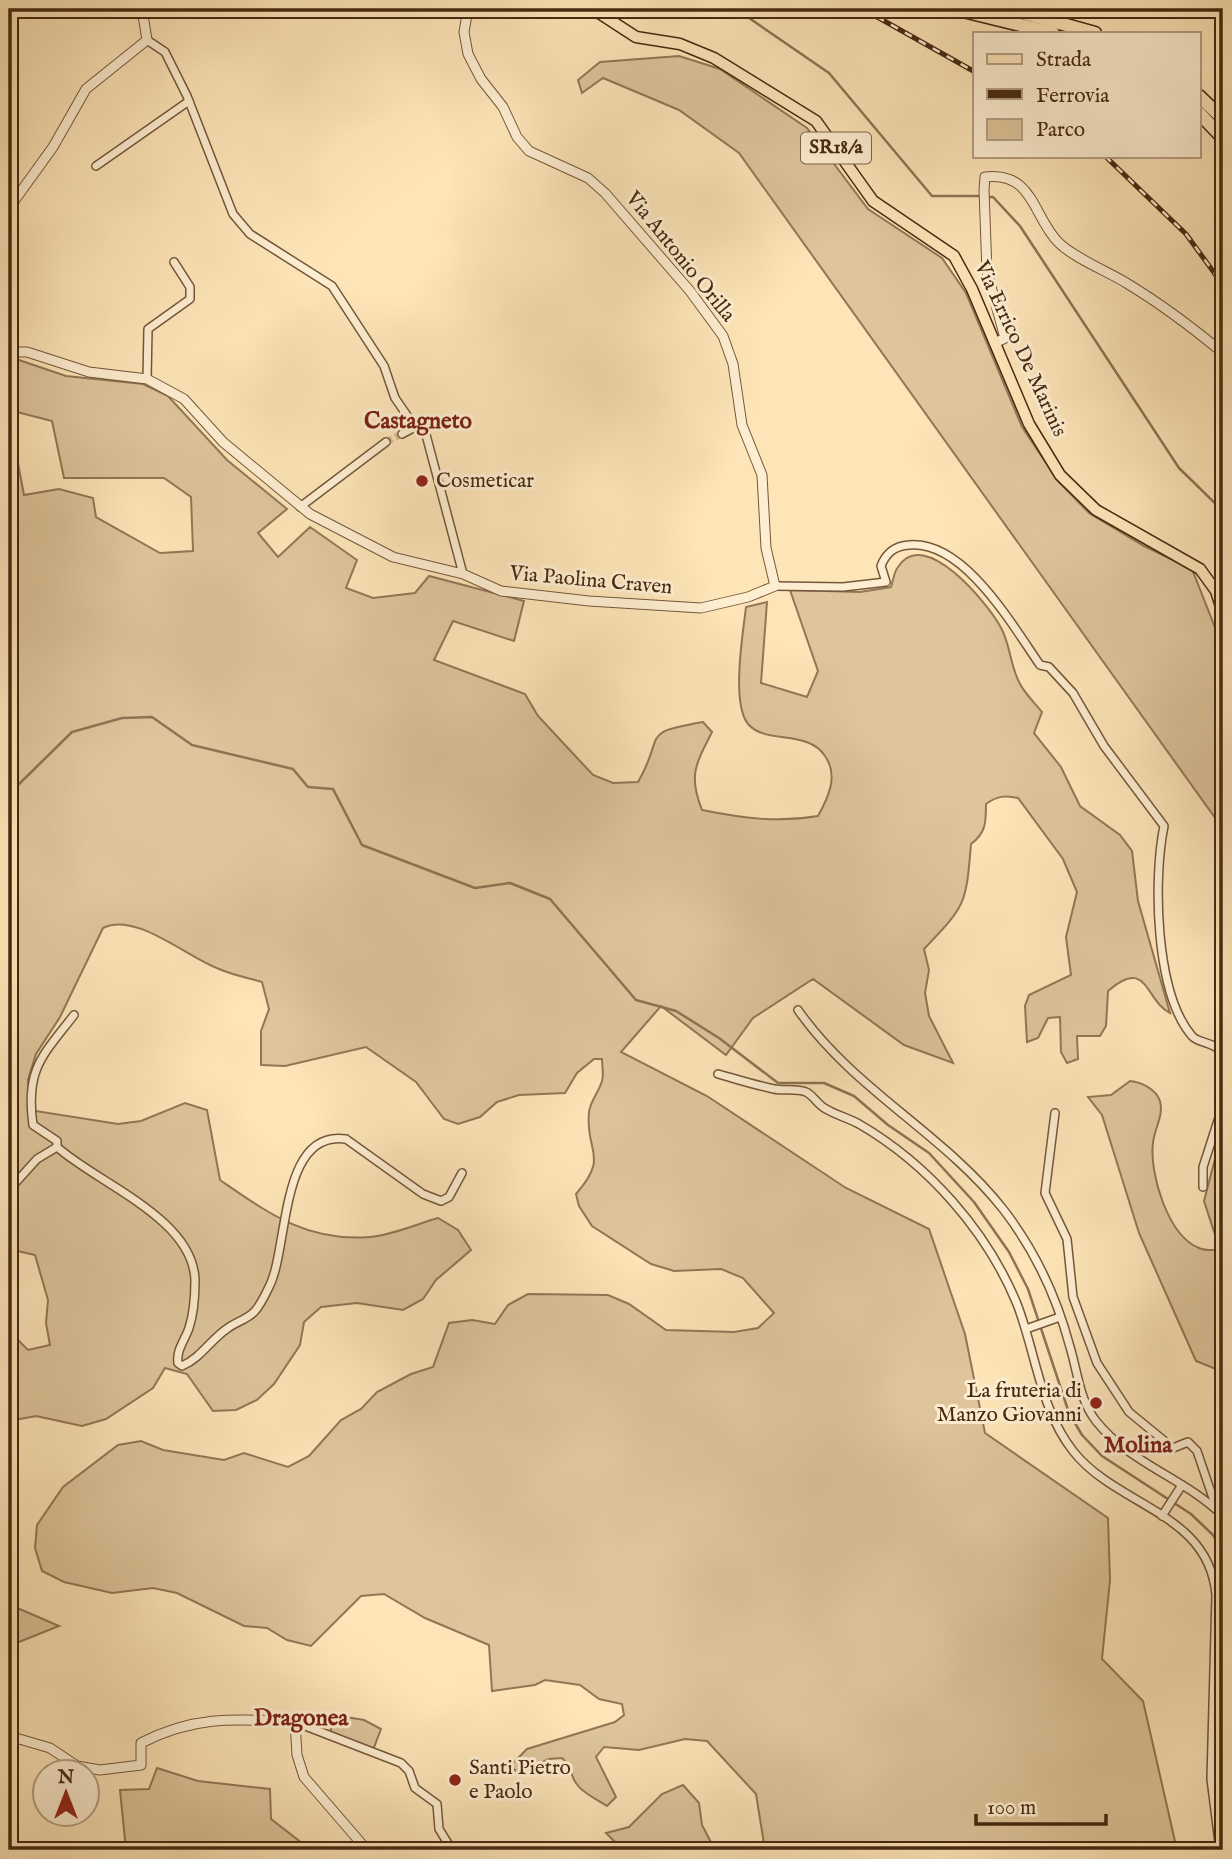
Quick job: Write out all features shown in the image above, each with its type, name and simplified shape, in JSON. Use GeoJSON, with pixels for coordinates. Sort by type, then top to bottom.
{"type":"FeatureCollection","features":[{"type":"Feature","properties":{"kind":"highway"},"geometry":{"type":"LineString","coordinates":[[955,9],[1049,32]]}},
{"type":"Feature","properties":{"kind":"highway"},"geometry":{"type":"LineString","coordinates":[[1009,9],[1091,32]]}},
{"type":"Feature","properties":{"kind":"highway"},"geometry":{"type":"LineString","coordinates":[[1200,97],[1223,119]]}},
{"type":"Feature","properties":{"kind":"highway"},"geometry":{"type":"LineString","coordinates":[[1200,114],[1223,138]]}},
{"type":"Feature","properties":{"kind":"main road","name":"Via Errico De Marinis"},"geometry":{"type":"LineString","coordinates":[[593,9],[636,37],[680,44],[714,58],[816,121],[873,201],[954,256],[1029,424],[1060,475],[1096,510],[1200,569],[1216,591],[1223,613]]}},
{"type":"Feature","properties":{"kind":"street"},"geometry":{"type":"LineString","coordinates":[[142,9],[147,40],[165,52],[189,101],[233,214],[250,234],[332,286],[384,366],[395,398],[415,427],[425,431],[463,574]]}},
{"type":"Feature","properties":{"kind":"street","name":"Via Antonio Orilla"},"geometry":{"type":"LineString","coordinates":[[468,9],[464,32],[468,54],[481,79],[503,107],[517,137],[529,151],[587,178],[605,193],[690,291],[723,336],[733,365],[742,425],[762,475],[766,548],[775,586]]}},
{"type":"Feature","properties":{"kind":"street"},"geometry":{"type":"LineString","coordinates":[[9,208],[53,146],[86,89],[147,40]]}},
{"type":"Feature","properties":{"kind":"street"},"geometry":{"type":"LineString","coordinates":[[96,166],[189,101]]}},
{"type":"Feature","properties":{"kind":"street"},"geometry":{"type":"LineString","coordinates":[[995,343],[1005,338],[987,272],[984,190],[985,177],[999,176],[1021,186],[1034,201],[1059,243],[1130,285],[1223,353]]}},
{"type":"Feature","properties":{"kind":"street"},"geometry":{"type":"LineString","coordinates":[[147,379],[148,329],[190,299],[190,287],[174,262]]}},
{"type":"Feature","properties":{"kind":"street","name":"Via Paolina Craven"},"geometry":{"type":"LineString","coordinates":[[9,352],[27,352],[89,372],[147,379],[184,399],[223,442],[300,507],[350,537],[393,557],[463,574],[501,591],[701,608],[748,597],[775,586]]}},
{"type":"Feature","properties":{"kind":"street"},"geometry":{"type":"LineString","coordinates":[[402,434],[415,427]]}},
{"type":"Feature","properties":{"kind":"street"},"geometry":{"type":"LineString","coordinates":[[300,507],[353,464],[386,442]]}},
{"type":"Feature","properties":{"kind":"street"},"geometry":{"type":"LineString","coordinates":[[775,586],[843,587],[886,582],[881,566],[885,557],[894,548],[905,545],[938,548],[968,572],[984,589],[1040,665],[1049,667],[1073,693],[1104,746],[1164,826],[1159,895],[1164,966],[1185,1028],[1195,1039],[1215,1044],[1223,1052]]}},
{"type":"Feature","properties":{"kind":"street"},"geometry":{"type":"LineString","coordinates":[[798,1010],[835,1056],[877,1094],[937,1139],[1003,1209],[1043,1274],[1060,1317],[1083,1398],[1096,1421],[1116,1442],[1182,1485],[1220,1514]]}},
{"type":"Feature","properties":{"kind":"street"},"geometry":{"type":"LineString","coordinates":[[74,1015],[45,1049],[33,1077],[33,1125],[57,1140],[57,1147],[73,1161],[151,1212],[193,1261],[194,1306],[177,1355],[178,1363],[182,1366],[202,1352],[227,1328],[256,1310],[275,1274],[289,1196],[300,1164],[320,1141],[333,1137],[346,1139],[423,1194],[441,1201],[449,1198],[462,1173]]}},
{"type":"Feature","properties":{"kind":"street"},"geometry":{"type":"LineString","coordinates":[[718,1074],[774,1089],[806,1092],[825,1109],[860,1125],[913,1163],[964,1215],[1006,1282],[1026,1329],[1046,1403],[1072,1450],[1086,1466],[1162,1516],[1196,1544],[1214,1577],[1211,1779],[1220,1850]]}},
{"type":"Feature","properties":{"kind":"street"},"geometry":{"type":"LineString","coordinates":[[1203,1186],[1203,1167],[1223,1105]]}},
{"type":"Feature","properties":{"kind":"street"},"geometry":{"type":"LineString","coordinates":[[1055,1113],[1045,1193],[1067,1239],[1073,1297],[1097,1363],[1129,1412],[1173,1448],[1188,1442],[1196,1451],[1220,1514]]}},
{"type":"Feature","properties":{"kind":"street"},"geometry":{"type":"LineString","coordinates":[[9,1190],[37,1159],[57,1147]]}},
{"type":"Feature","properties":{"kind":"street"},"geometry":{"type":"LineString","coordinates":[[1026,1329],[1060,1317]]}},
{"type":"Feature","properties":{"kind":"street"},"geometry":{"type":"LineString","coordinates":[[1162,1516],[1182,1485]]}},
{"type":"Feature","properties":{"kind":"street"},"geometry":{"type":"LineString","coordinates":[[9,1736],[50,1748],[77,1766],[100,1770],[141,1765],[141,1743],[175,1727],[230,1719],[295,1722],[401,1763],[410,1770],[415,1788],[437,1804],[439,1829],[452,1850]]}},
{"type":"Feature","properties":{"kind":"street"},"geometry":{"type":"LineString","coordinates":[[295,1722],[297,1755],[303,1777],[367,1850]]}},
{"type":"Feature","properties":{"kind":"green space"},"geometry":{"type":"Polygon","coordinates":[[[679,56],[720,69],[807,128],[868,209],[942,258],[966,293],[1022,427],[1059,482],[1089,513],[1144,546],[1192,569],[1223,648],[1223,829],[739,153],[679,110],[603,78],[582,93],[578,80],[600,62],[679,56]]]}},
{"type":"Feature","properties":{"kind":"green space"},"geometry":{"type":"Polygon","coordinates":[[[13,358],[66,376],[143,384],[168,396],[227,460],[287,509],[258,533],[278,557],[310,527],[357,560],[346,588],[373,598],[415,593],[429,576],[524,601],[514,641],[453,621],[434,660],[525,694],[538,716],[593,775],[613,783],[638,782],[661,733],[703,722],[712,732],[696,770],[695,788],[702,810],[760,819],[818,816],[831,787],[829,764],[817,748],[808,743],[756,730],[748,724],[743,714],[739,685],[746,607],[767,602],[761,683],[807,697],[818,671],[790,590],[860,592],[891,587],[898,567],[909,557],[923,555],[939,561],[954,572],[983,602],[1003,632],[1021,686],[1042,712],[1034,733],[1061,767],[1080,806],[1120,835],[1132,851],[1138,901],[1170,1013],[1155,1000],[1145,984],[1139,979],[1131,978],[1121,981],[1108,991],[1106,1026],[1100,1036],[1077,1036],[1078,1059],[1067,1063],[1061,1052],[1060,1017],[1048,1018],[1038,1038],[1027,1042],[1025,1006],[1029,995],[1071,975],[1066,937],[1077,892],[1063,859],[1018,798],[1005,796],[986,804],[984,827],[980,836],[971,844],[965,892],[961,903],[948,923],[924,949],[929,970],[925,993],[929,1016],[953,1063],[904,1045],[813,979],[753,1018],[726,1055],[661,1006],[621,1052],[707,1096],[846,1188],[929,1229],[965,1334],[985,1433],[1108,1518],[1110,1580],[1102,1659],[1143,1701],[1177,1850],[765,1850],[756,1794],[707,1741],[685,1739],[639,1750],[604,1747],[596,1757],[616,1797],[607,1806],[578,1786],[570,1766],[562,1758],[549,1759],[518,1774],[511,1765],[527,1749],[615,1722],[624,1715],[622,1704],[599,1699],[580,1685],[545,1680],[535,1685],[492,1691],[489,1645],[425,1618],[384,1594],[361,1596],[311,1646],[287,1640],[267,1628],[244,1626],[177,1593],[153,1588],[112,1593],[64,1582],[42,1571],[35,1548],[37,1525],[63,1487],[118,1445],[141,1441],[163,1450],[224,1460],[244,1453],[288,1467],[309,1456],[341,1420],[361,1409],[377,1392],[411,1374],[433,1367],[449,1323],[472,1320],[495,1324],[508,1305],[528,1294],[608,1295],[629,1304],[666,1330],[734,1332],[758,1328],[774,1313],[743,1278],[721,1269],[674,1271],[651,1264],[592,1226],[579,1206],[576,1194],[592,1171],[594,1162],[589,1112],[602,1081],[602,1059],[594,1059],[577,1073],[565,1093],[519,1095],[497,1102],[480,1117],[458,1124],[444,1119],[416,1082],[366,1047],[285,1066],[261,1065],[261,1031],[269,1009],[262,982],[219,969],[146,931],[116,924],[103,928],[60,1017],[36,1054],[28,1080],[29,1110],[118,1124],[141,1121],[185,1103],[207,1110],[220,1180],[289,1223],[327,1235],[370,1237],[438,1218],[458,1230],[471,1250],[436,1280],[423,1299],[403,1310],[357,1303],[321,1307],[304,1322],[300,1345],[274,1384],[257,1400],[236,1410],[213,1411],[187,1374],[165,1368],[153,1388],[106,1419],[82,1426],[36,1416],[9,1421],[9,1331],[28,1350],[50,1345],[46,1323],[48,1300],[35,1255],[9,1249],[9,434],[13,437],[24,495],[59,489],[93,498],[96,517],[160,553],[193,551],[191,497],[164,478],[64,478],[52,421],[9,410],[9,361],[13,358]]]}},
{"type":"Feature","properties":{"kind":"green space"},"geometry":{"type":"Polygon","coordinates":[[[1130,1081],[1148,1087],[1160,1101],[1161,1112],[1154,1138],[1153,1156],[1158,1186],[1178,1231],[1188,1241],[1204,1250],[1220,1250],[1204,1201],[1223,1128],[1223,1372],[1196,1361],[1139,1233],[1102,1115],[1088,1097],[1111,1095],[1130,1081]]]}},
{"type":"Feature","properties":{"kind":"green space"},"geometry":{"type":"Polygon","coordinates":[[[9,1599],[15,1607],[59,1626],[9,1646],[9,1599]]]}},
{"type":"Feature","properties":{"kind":"green space"},"geometry":{"type":"Polygon","coordinates":[[[334,1715],[364,1720],[381,1729],[373,1750],[330,1734],[334,1715]]]}},
{"type":"Feature","properties":{"kind":"green space"},"geometry":{"type":"Polygon","coordinates":[[[157,1768],[198,1781],[270,1789],[271,1819],[311,1850],[126,1850],[120,1790],[149,1789],[157,1768]]]}},
{"type":"Feature","properties":{"kind":"green space"},"geometry":{"type":"Polygon","coordinates":[[[683,1785],[699,1803],[702,1825],[715,1850],[623,1850],[606,1833],[629,1827],[662,1794],[683,1785]]]}},
{"type":"Feature","properties":{"kind":"waterway"},"geometry":{"type":"LineString","coordinates":[[736,9],[829,73],[932,196],[981,196]]}},
{"type":"Feature","properties":{"kind":"waterway"},"geometry":{"type":"LineString","coordinates":[[987,197],[993,197],[1020,226],[1179,468],[1223,511]]}},
{"type":"Feature","properties":{"kind":"waterway"},"geometry":{"type":"LineString","coordinates":[[9,800],[15,788],[72,732],[122,718],[152,717],[192,745],[293,769],[308,787],[333,789],[362,845],[475,888],[510,883],[550,899],[636,1000],[676,1011],[719,1038],[778,1083],[824,1083],[854,1096],[888,1125],[929,1153],[974,1202],[1009,1252],[1028,1289],[1069,1413],[1082,1435],[1102,1456],[1191,1514],[1213,1535],[1223,1552]]}},
{"type":"Feature","properties":{"kind":"tunnel"},"geometry":{"type":"LineString","coordinates":[[386,442],[402,434]]}},
{"type":"Feature","properties":{"kind":"railway"},"geometry":{"type":"LineString","coordinates":[[863,9],[973,71]]}},
{"type":"Feature","properties":{"kind":"railway"},"geometry":{"type":"LineString","coordinates":[[1107,158],[1186,234],[1223,285]]}},
{"type":"Feature","properties":{"kind":"place","name":"Cosmeticar"},"geometry":{"type":"Point","coordinates":[422,481]}},
{"type":"Feature","properties":{"kind":"place","name":"La fruteria di Manzo Giovanni"},"geometry":{"type":"Point","coordinates":[1096,1403]}},
{"type":"Feature","properties":{"kind":"place","name":"Santi Pietro e Paolo"},"geometry":{"type":"Point","coordinates":[455,1780]}},
{"type":"Feature","properties":{"kind":"district","name":"Castagneto"},"geometry":{"type":"Point","coordinates":[418,421]}},
{"type":"Feature","properties":{"kind":"district","name":"Molina"},"geometry":{"type":"Point","coordinates":[1138,1445]}},
{"type":"Feature","properties":{"kind":"district","name":"Dragonea"},"geometry":{"type":"Point","coordinates":[301,1718]}}]}
